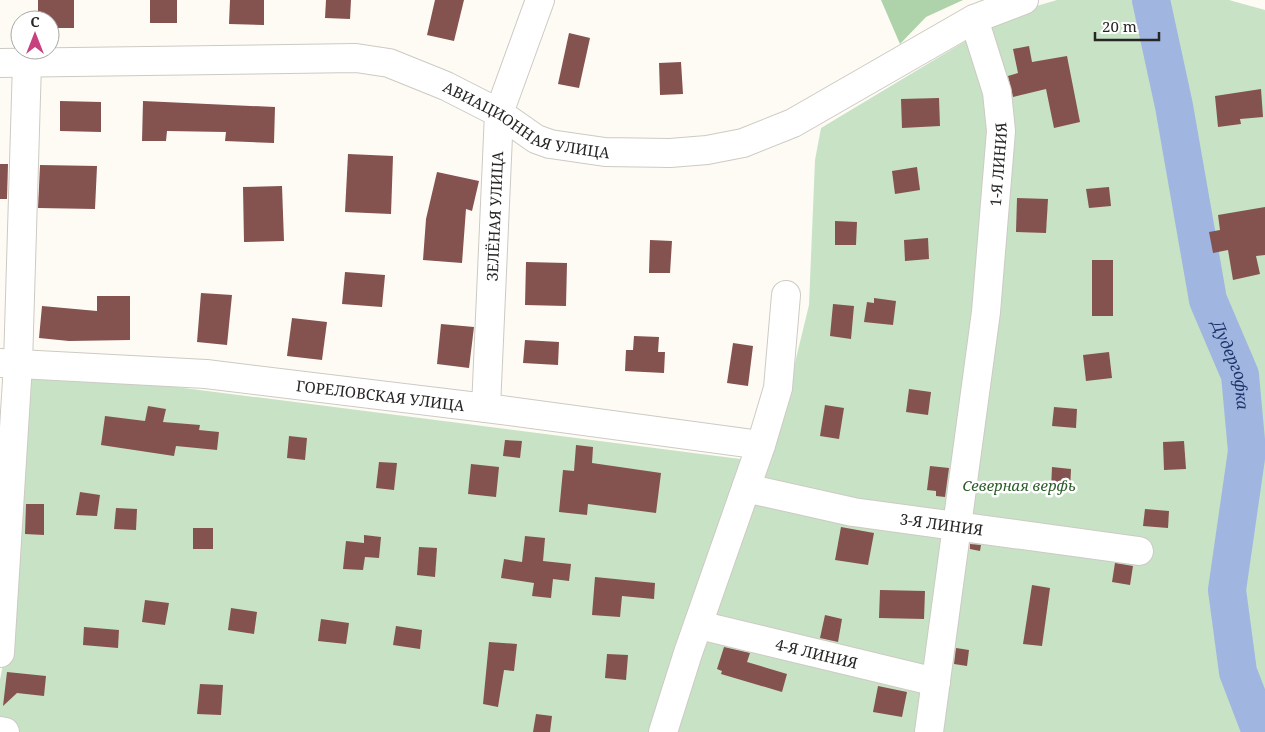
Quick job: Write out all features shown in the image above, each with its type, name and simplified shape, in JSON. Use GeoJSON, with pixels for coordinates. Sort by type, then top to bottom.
{"type":"FeatureCollection","features":[{"type":"Feature","properties":{"kind":"street","name":"ЗЕЛЁНАЯ УЛИЦА"},"geometry":{"type":"LineString","coordinates":[[486,408],[499,113],[540,0]]}},
{"type":"Feature","properties":{"kind":"street","name":"АВИАЦИОННАЯ УЛИЦА"},"geometry":{"type":"LineString","coordinates":[[0,64],[356,58],[389,63],[418,74],[499,113],[536,139],[550,144],[577,149],[670,153],[707,150],[744,143],[809,115],[974,18],[1024,0]]}},
{"type":"Feature","properties":{"kind":"street","name":"1-Я ЛИНИЯ"},"geometry":{"type":"LineString","coordinates":[[929,732],[986,312],[1001,131],[997,92],[974,18]]}},
{"type":"Feature","properties":{"kind":"street"},"geometry":{"type":"LineString","coordinates":[[0,653],[9,364],[27,63]]}},
{"type":"Feature","properties":{"kind":"street"},"geometry":{"type":"LineString","coordinates":[[662,732],[761,445],[778,388],[786,296]]}},
{"type":"Feature","properties":{"kind":"street","name":"ГОРЕЛОВСКАЯ УЛИЦА"},"geometry":{"type":"LineString","coordinates":[[9,364],[206,374],[486,408],[761,445]]}},
{"type":"Feature","properties":{"kind":"street","name":"3-Я ЛИНИЯ"},"geometry":{"type":"LineString","coordinates":[[746,488],[853,512],[957,528],[1139,551]]}},
{"type":"Feature","properties":{"kind":"street","name":"4-Я ЛИНИЯ"},"geometry":{"type":"LineString","coordinates":[[699,625],[936,682]]}},
{"type":"Feature","properties":{"kind":"street"},"geometry":{"type":"LineString","coordinates":[[0,732],[5,732]]}},
{"type":"Feature","properties":{"kind":"green space"},"geometry":{"type":"Polygon","coordinates":[[[881,0],[963,0],[926,17],[900,44],[881,0]]]}},
{"type":"Feature","properties":{"kind":"green space","name":"Северная верфь"},"geometry":{"type":"Polygon","coordinates":[[[1057,0],[1229,0],[1265,10],[1265,732],[0,732],[0,680],[19,576],[28,368],[756,461],[775,445],[809,305],[815,160],[821,128],[979,33],[992,19],[1057,0]]]}},
{"type":"Feature","properties":{"kind":"building"},"geometry":{"type":"Polygon","coordinates":[[[38,0],[74,0],[74,28],[60,28],[60,10],[38,10],[38,0]]]}},
{"type":"Feature","properties":{"kind":"building"},"geometry":{"type":"Polygon","coordinates":[[[150,0],[177,0],[177,23],[150,23],[150,0]]]}},
{"type":"Feature","properties":{"kind":"building"},"geometry":{"type":"Polygon","coordinates":[[[230,0],[264,0],[264,25],[229,24],[230,0]]]}},
{"type":"Feature","properties":{"kind":"building"},"geometry":{"type":"Polygon","coordinates":[[[326,0],[351,0],[350,19],[325,18],[326,0]]]}},
{"type":"Feature","properties":{"kind":"building"},"geometry":{"type":"Polygon","coordinates":[[[435,0],[464,0],[454,41],[427,35],[435,0]]]}},
{"type":"Feature","properties":{"kind":"building"},"geometry":{"type":"Polygon","coordinates":[[[569,33],[590,38],[579,88],[558,84],[569,33]]]}},
{"type":"Feature","properties":{"kind":"building"},"geometry":{"type":"Polygon","coordinates":[[[1029,46],[1032,62],[1067,56],[1080,122],[1054,128],[1046,89],[1013,97],[1008,76],[1018,73],[1013,49],[1029,46]]]}},
{"type":"Feature","properties":{"kind":"building"},"geometry":{"type":"Polygon","coordinates":[[[681,62],[683,94],[660,95],[659,63],[681,62]]]}},
{"type":"Feature","properties":{"kind":"building"},"geometry":{"type":"Polygon","coordinates":[[[1261,89],[1263,117],[1240,119],[1241,124],[1218,127],[1215,96],[1261,89]]]}},
{"type":"Feature","properties":{"kind":"building"},"geometry":{"type":"Polygon","coordinates":[[[939,98],[940,126],[902,128],[901,99],[939,98]]]}},
{"type":"Feature","properties":{"kind":"building"},"geometry":{"type":"Polygon","coordinates":[[[60,101],[101,102],[101,132],[60,131],[60,101]]]}},
{"type":"Feature","properties":{"kind":"building"},"geometry":{"type":"Polygon","coordinates":[[[143,101],[275,107],[274,143],[225,141],[226,132],[167,131],[166,141],[142,141],[143,101]]]}},
{"type":"Feature","properties":{"kind":"building"},"geometry":{"type":"Polygon","coordinates":[[[348,154],[393,156],[391,214],[345,212],[348,154]]]}},
{"type":"Feature","properties":{"kind":"building"},"geometry":{"type":"Polygon","coordinates":[[[0,164],[8,164],[7,199],[0,199],[0,164]]]}},
{"type":"Feature","properties":{"kind":"building"},"geometry":{"type":"Polygon","coordinates":[[[40,165],[97,166],[95,209],[38,208],[40,165]]]}},
{"type":"Feature","properties":{"kind":"building"},"geometry":{"type":"Polygon","coordinates":[[[917,167],[920,190],[895,194],[892,171],[917,167]]]}},
{"type":"Feature","properties":{"kind":"building"},"geometry":{"type":"Polygon","coordinates":[[[437,172],[479,181],[472,211],[466,209],[462,263],[423,260],[426,219],[437,172]]]}},
{"type":"Feature","properties":{"kind":"building"},"geometry":{"type":"Polygon","coordinates":[[[282,186],[284,241],[244,242],[243,187],[282,186]]]}},
{"type":"Feature","properties":{"kind":"building"},"geometry":{"type":"Polygon","coordinates":[[[1109,187],[1111,206],[1089,208],[1086,189],[1109,187]]]}},
{"type":"Feature","properties":{"kind":"building"},"geometry":{"type":"Polygon","coordinates":[[[1017,198],[1048,199],[1046,233],[1016,232],[1017,198]]]}},
{"type":"Feature","properties":{"kind":"building"},"geometry":{"type":"Polygon","coordinates":[[[1265,207],[1265,255],[1256,256],[1260,274],[1233,280],[1228,250],[1213,253],[1209,232],[1220,230],[1218,215],[1265,207]]]}},
{"type":"Feature","properties":{"kind":"building"},"geometry":{"type":"Polygon","coordinates":[[[835,221],[857,222],[856,245],[835,245],[835,221]]]}},
{"type":"Feature","properties":{"kind":"building"},"geometry":{"type":"Polygon","coordinates":[[[928,238],[929,259],[905,261],[904,240],[928,238]]]}},
{"type":"Feature","properties":{"kind":"building"},"geometry":{"type":"Polygon","coordinates":[[[650,240],[672,241],[670,273],[649,273],[650,240]]]}},
{"type":"Feature","properties":{"kind":"building"},"geometry":{"type":"Polygon","coordinates":[[[1092,260],[1113,260],[1113,316],[1092,316],[1092,260]]]}},
{"type":"Feature","properties":{"kind":"building"},"geometry":{"type":"Polygon","coordinates":[[[526,262],[567,263],[566,306],[525,305],[526,262]]]}},
{"type":"Feature","properties":{"kind":"building"},"geometry":{"type":"Polygon","coordinates":[[[345,272],[385,275],[382,307],[342,304],[345,272]]]}},
{"type":"Feature","properties":{"kind":"building"},"geometry":{"type":"Polygon","coordinates":[[[201,293],[232,295],[227,345],[197,342],[201,293]]]}},
{"type":"Feature","properties":{"kind":"building"},"geometry":{"type":"Polygon","coordinates":[[[97,296],[130,296],[130,340],[69,341],[39,338],[42,306],[97,311],[97,296]]]}},
{"type":"Feature","properties":{"kind":"building"},"geometry":{"type":"Polygon","coordinates":[[[874,298],[896,301],[893,325],[864,322],[867,302],[874,303],[874,298]]]}},
{"type":"Feature","properties":{"kind":"building"},"geometry":{"type":"Polygon","coordinates":[[[833,304],[854,306],[851,339],[830,336],[833,304]]]}},
{"type":"Feature","properties":{"kind":"building"},"geometry":{"type":"Polygon","coordinates":[[[292,318],[327,322],[322,360],[287,356],[292,318]]]}},
{"type":"Feature","properties":{"kind":"building"},"geometry":{"type":"Polygon","coordinates":[[[441,324],[474,327],[469,368],[437,364],[441,324]]]}},
{"type":"Feature","properties":{"kind":"building"},"geometry":{"type":"Polygon","coordinates":[[[634,336],[659,337],[658,352],[665,352],[664,373],[625,371],[626,350],[633,350],[634,336]]]}},
{"type":"Feature","properties":{"kind":"building"},"geometry":{"type":"Polygon","coordinates":[[[525,340],[559,342],[558,365],[523,363],[525,340]]]}},
{"type":"Feature","properties":{"kind":"building"},"geometry":{"type":"Polygon","coordinates":[[[733,343],[753,346],[748,386],[727,383],[733,343]]]}},
{"type":"Feature","properties":{"kind":"building"},"geometry":{"type":"Polygon","coordinates":[[[1109,352],[1112,378],[1086,381],[1083,355],[1109,352]]]}},
{"type":"Feature","properties":{"kind":"building"},"geometry":{"type":"Polygon","coordinates":[[[909,389],[931,392],[928,415],[906,412],[909,389]]]}},
{"type":"Feature","properties":{"kind":"building"},"geometry":{"type":"Polygon","coordinates":[[[825,405],[844,408],[839,439],[820,436],[825,405]]]}},
{"type":"Feature","properties":{"kind":"building"},"geometry":{"type":"Polygon","coordinates":[[[148,406],[166,409],[163,422],[200,425],[199,430],[219,432],[217,450],[176,446],[174,456],[101,445],[105,416],[145,421],[148,406]]]}},
{"type":"Feature","properties":{"kind":"building"},"geometry":{"type":"Polygon","coordinates":[[[1054,407],[1077,409],[1076,428],[1052,426],[1054,407]]]}},
{"type":"Feature","properties":{"kind":"building"},"geometry":{"type":"Polygon","coordinates":[[[289,436],[307,438],[305,460],[287,458],[289,436]]]}},
{"type":"Feature","properties":{"kind":"building"},"geometry":{"type":"Polygon","coordinates":[[[505,440],[522,441],[520,458],[503,456],[505,440]]]}},
{"type":"Feature","properties":{"kind":"building"},"geometry":{"type":"Polygon","coordinates":[[[1184,441],[1186,469],[1164,470],[1163,442],[1184,441]]]}},
{"type":"Feature","properties":{"kind":"building"},"geometry":{"type":"Polygon","coordinates":[[[576,445],[593,447],[592,463],[661,473],[656,513],[588,504],[587,515],[559,512],[563,470],[574,471],[576,445]]]}},
{"type":"Feature","properties":{"kind":"building"},"geometry":{"type":"Polygon","coordinates":[[[379,462],[397,463],[394,490],[376,488],[379,462]]]}},
{"type":"Feature","properties":{"kind":"building"},"geometry":{"type":"Polygon","coordinates":[[[471,464],[499,467],[496,497],[468,494],[471,464]]]}},
{"type":"Feature","properties":{"kind":"building"},"geometry":{"type":"Polygon","coordinates":[[[930,466],[949,468],[945,497],[936,496],[936,491],[927,490],[930,466]]]}},
{"type":"Feature","properties":{"kind":"building"},"geometry":{"type":"Polygon","coordinates":[[[1052,467],[1071,469],[1070,490],[1051,489],[1052,467]]]}},
{"type":"Feature","properties":{"kind":"building"},"geometry":{"type":"Polygon","coordinates":[[[80,492],[100,495],[97,516],[76,515],[80,492]]]}},
{"type":"Feature","properties":{"kind":"building"},"geometry":{"type":"Polygon","coordinates":[[[26,504],[44,504],[44,535],[25,534],[26,504]]]}},
{"type":"Feature","properties":{"kind":"building"},"geometry":{"type":"Polygon","coordinates":[[[116,508],[137,509],[136,530],[114,529],[116,508]]]}},
{"type":"Feature","properties":{"kind":"building"},"geometry":{"type":"Polygon","coordinates":[[[1145,509],[1169,511],[1168,528],[1143,526],[1145,509]]]}},
{"type":"Feature","properties":{"kind":"building"},"geometry":{"type":"Polygon","coordinates":[[[841,527],[874,533],[868,565],[835,560],[841,527]]]}},
{"type":"Feature","properties":{"kind":"building"},"geometry":{"type":"Polygon","coordinates":[[[193,528],[213,528],[213,549],[193,549],[193,528]]]}},
{"type":"Feature","properties":{"kind":"building"},"geometry":{"type":"Polygon","coordinates":[[[364,535],[381,537],[379,558],[365,557],[363,570],[343,569],[346,541],[364,543],[364,535]]]}},
{"type":"Feature","properties":{"kind":"building"},"geometry":{"type":"Polygon","coordinates":[[[525,536],[545,538],[543,561],[571,564],[569,581],[553,579],[551,598],[532,596],[534,583],[501,578],[504,559],[522,562],[525,536]]]}},
{"type":"Feature","properties":{"kind":"building"},"geometry":{"type":"Polygon","coordinates":[[[970,544],[981,545],[980,551],[970,549],[970,544]]]}},
{"type":"Feature","properties":{"kind":"building"},"geometry":{"type":"Polygon","coordinates":[[[419,547],[437,548],[435,577],[417,575],[419,547]]]}},
{"type":"Feature","properties":{"kind":"building"},"geometry":{"type":"Polygon","coordinates":[[[1115,563],[1133,566],[1130,585],[1112,582],[1115,563]]]}},
{"type":"Feature","properties":{"kind":"building"},"geometry":{"type":"Polygon","coordinates":[[[595,577],[655,583],[654,599],[622,596],[620,617],[592,615],[595,577]]]}},
{"type":"Feature","properties":{"kind":"building"},"geometry":{"type":"Polygon","coordinates":[[[1032,585],[1050,588],[1042,646],[1023,644],[1032,585]]]}},
{"type":"Feature","properties":{"kind":"building"},"geometry":{"type":"Polygon","coordinates":[[[880,590],[925,591],[924,619],[879,618],[880,590]]]}},
{"type":"Feature","properties":{"kind":"building"},"geometry":{"type":"Polygon","coordinates":[[[145,600],[169,603],[165,625],[142,622],[145,600]]]}},
{"type":"Feature","properties":{"kind":"building"},"geometry":{"type":"Polygon","coordinates":[[[231,608],[257,612],[254,634],[228,630],[231,608]]]}},
{"type":"Feature","properties":{"kind":"building"},"geometry":{"type":"Polygon","coordinates":[[[825,615],[842,619],[838,642],[820,638],[825,615]]]}},
{"type":"Feature","properties":{"kind":"building"},"geometry":{"type":"Polygon","coordinates":[[[321,619],[349,623],[346,644],[318,641],[321,619]]]}},
{"type":"Feature","properties":{"kind":"building"},"geometry":{"type":"Polygon","coordinates":[[[396,626],[422,630],[420,649],[393,645],[396,626]]]}},
{"type":"Feature","properties":{"kind":"building"},"geometry":{"type":"Polygon","coordinates":[[[84,627],[119,630],[118,648],[83,645],[84,627]]]}},
{"type":"Feature","properties":{"kind":"building"},"geometry":{"type":"Polygon","coordinates":[[[489,642],[517,644],[514,671],[504,670],[498,707],[483,704],[489,642]]]}},
{"type":"Feature","properties":{"kind":"building"},"geometry":{"type":"Polygon","coordinates":[[[724,647],[750,653],[747,662],[787,674],[782,692],[721,674],[722,671],[717,669],[724,647]]]}},
{"type":"Feature","properties":{"kind":"building"},"geometry":{"type":"Polygon","coordinates":[[[956,648],[969,650],[967,666],[954,664],[956,648]]]}},
{"type":"Feature","properties":{"kind":"building"},"geometry":{"type":"Polygon","coordinates":[[[607,654],[628,655],[626,680],[605,678],[607,654]]]}},
{"type":"Feature","properties":{"kind":"building"},"geometry":{"type":"Polygon","coordinates":[[[7,672],[46,676],[44,696],[17,693],[3,706],[7,672]]]}},
{"type":"Feature","properties":{"kind":"building"},"geometry":{"type":"Polygon","coordinates":[[[200,684],[223,685],[221,715],[197,714],[200,684]]]}},
{"type":"Feature","properties":{"kind":"building"},"geometry":{"type":"Polygon","coordinates":[[[878,686],[907,692],[902,717],[873,712],[878,686]]]}},
{"type":"Feature","properties":{"kind":"building"},"geometry":{"type":"Polygon","coordinates":[[[536,714],[552,716],[550,732],[533,732],[536,714]]]}},
{"type":"Feature","properties":{"kind":"waterway","name":"Дудергофка"},"geometry":{"type":"LineString","coordinates":[[1151,0],[1174,106],[1208,300],[1240,375],[1247,451],[1227,590],[1238,672],[1261,732]]}}]}
